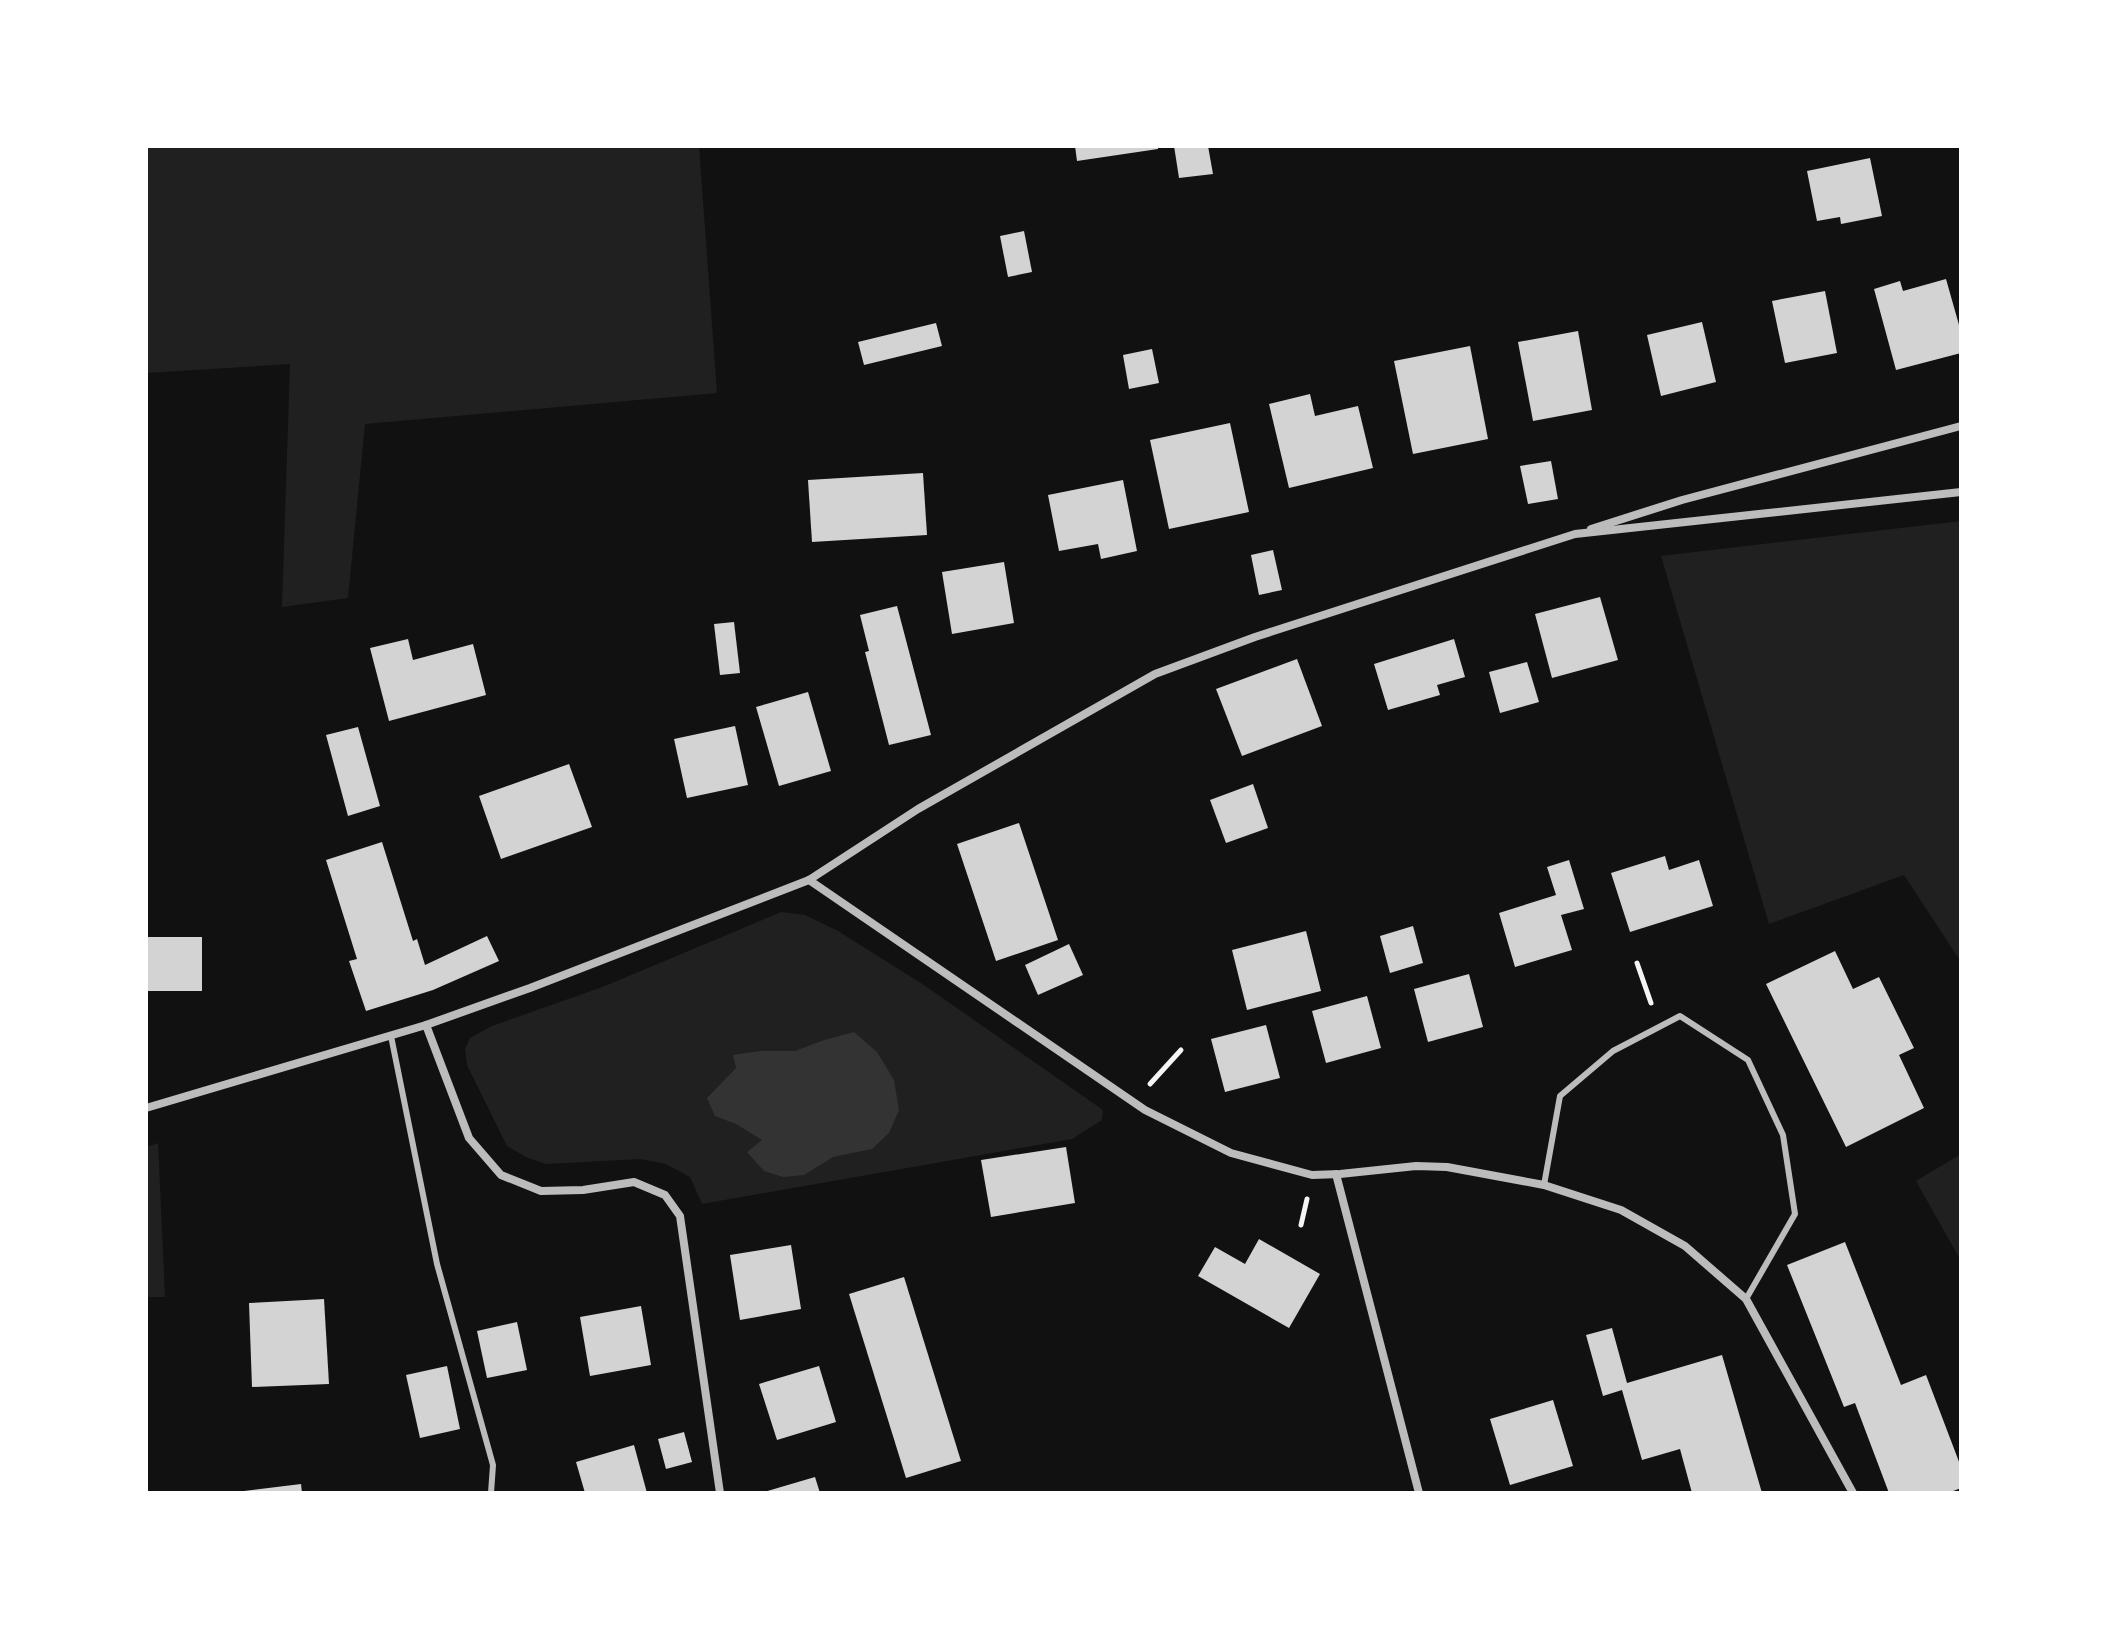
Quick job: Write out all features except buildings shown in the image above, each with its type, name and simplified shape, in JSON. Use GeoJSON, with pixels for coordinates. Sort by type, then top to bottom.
{"type":"FeatureCollection","features":[{"type":"Feature","properties":{"kind":"street"},"geometry":{"type":"LineString","coordinates":[[146,1108],[426,1025],[809,880],[918,809],[1155,674],[1255,637],[1682,500],[1961,426]]}},
{"type":"Feature","properties":{"kind":"street"},"geometry":{"type":"LineString","coordinates":[[1575,534],[1961,492]]}},
{"type":"Feature","properties":{"kind":"street"},"geometry":{"type":"LineString","coordinates":[[809,880],[1133,1103],[1231,1153],[1312,1175],[1416,1166],[1447,1167],[1544,1185],[1621,1210],[1685,1246],[1746,1299],[1853,1493]]}},
{"type":"Feature","properties":{"kind":"street"},"geometry":{"type":"LineString","coordinates":[[426,1025],[469,1138],[501,1175],[541,1191],[583,1190],[634,1182],[665,1195],[680,1216],[720,1493]]}},
{"type":"Feature","properties":{"kind":"street"},"geometry":{"type":"LineString","coordinates":[[1336,1174],[1419,1493]]}},
{"type":"Feature","properties":{"kind":"lane"},"geometry":{"type":"LineString","coordinates":[[1544,1185],[1560,1096],[1613,1051],[1680,1016],[1748,1060],[1783,1135],[1795,1214],[1746,1299]]}},
{"type":"Feature","properties":{"kind":"lane"},"geometry":{"type":"LineString","coordinates":[[391,1036],[437,1264],[493,1465],[491,1493]]}},
{"type":"Feature","properties":{"kind":"path"},"geometry":{"type":"LineString","coordinates":[[1637,963],[1659,1027]]}},
{"type":"Feature","properties":{"kind":"path"},"geometry":{"type":"LineString","coordinates":[[1133,1103],[1181,1050]]}},
{"type":"Feature","properties":{"kind":"shaded area"},"geometry":{"type":"Polygon","coordinates":[[[146,146],[699,146],[717,393],[365,424],[348,598],[282,607],[290,364],[146,373],[146,146]]]}},
{"type":"Feature","properties":{"kind":"shaded area"},"geometry":{"type":"Polygon","coordinates":[[[1961,521],[1961,962],[1904,875],[1769,924],[1661,556],[1961,521]]]}},
{"type":"Feature","properties":{"kind":"shaded area"},"geometry":{"type":"Polygon","coordinates":[[[781,912],[805,915],[838,931],[924,985],[1103,1110],[1102,1120],[1072,1139],[702,1204],[690,1177],[666,1164],[640,1159],[546,1164],[507,1146],[467,1065],[465,1049],[470,1038],[492,1026],[605,986],[781,912]]]}},
{"type":"Feature","properties":{"kind":"shaded area"},"geometry":{"type":"Polygon","coordinates":[[[854,1032],[877,1052],[894,1080],[899,1110],[889,1133],[872,1149],[833,1157],[804,1175],[783,1177],[764,1171],[747,1152],[762,1140],[736,1124],[715,1116],[707,1098],[736,1068],[733,1055],[795,1051],[854,1032]]]}},
{"type":"Feature","properties":{"kind":"shaded area"},"geometry":{"type":"Polygon","coordinates":[[[158,1143],[165,1297],[146,1297],[146,1147],[158,1143]]]}},
{"type":"Feature","properties":{"kind":"shaded area"},"geometry":{"type":"Polygon","coordinates":[[[1961,1154],[1961,1261],[1916,1181],[1961,1154]]]}}]}
